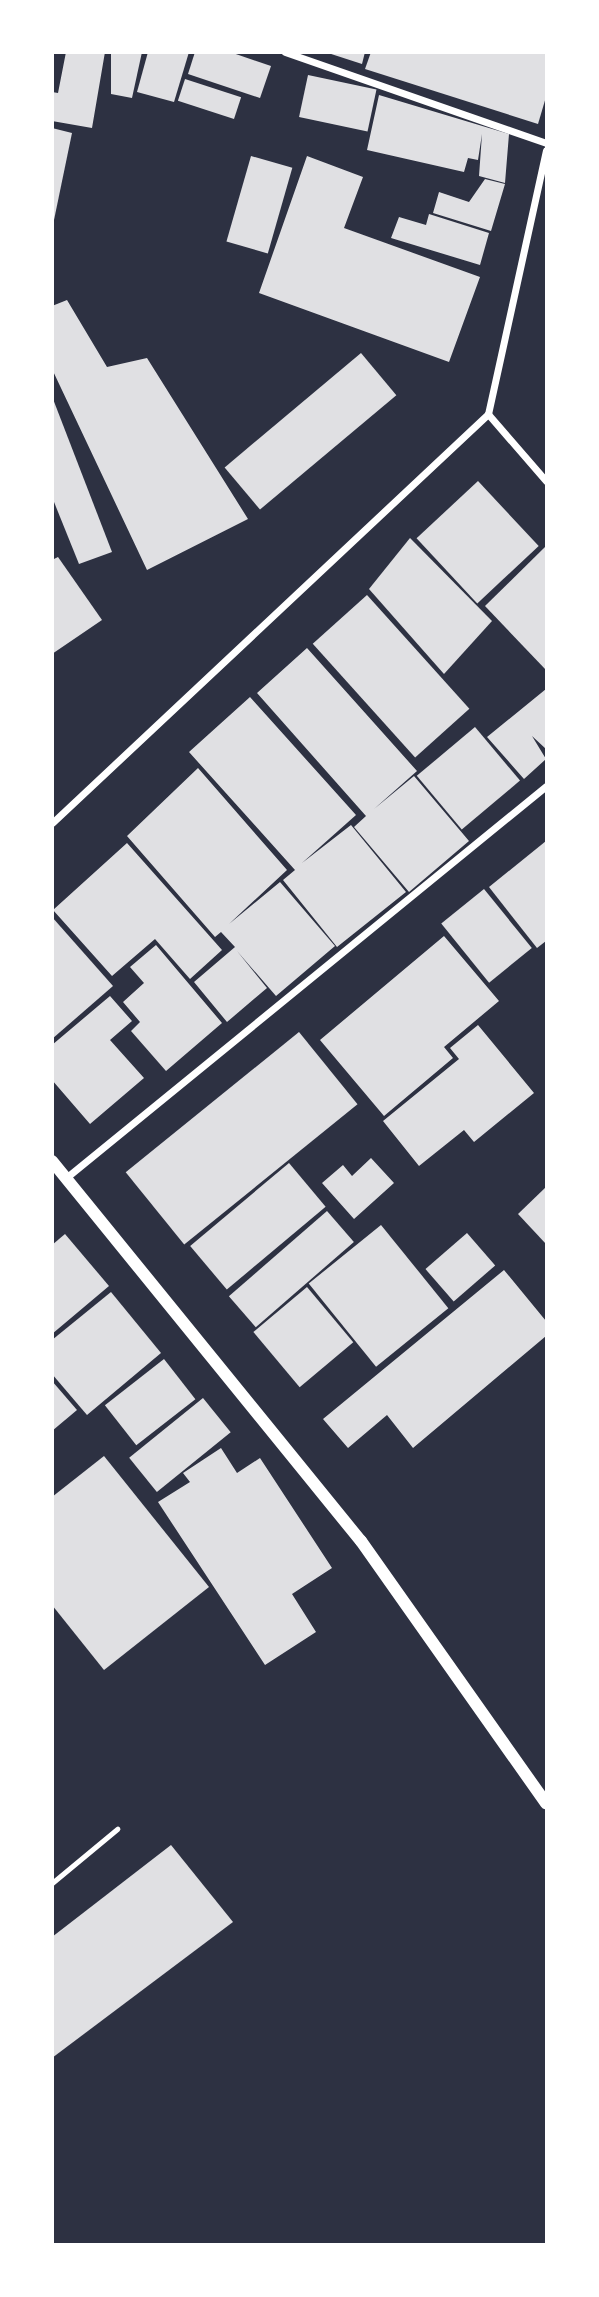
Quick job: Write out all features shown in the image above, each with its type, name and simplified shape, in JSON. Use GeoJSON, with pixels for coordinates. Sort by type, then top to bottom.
{"type":"FeatureCollection","features":[{"type":"Feature","properties":{"kind":"street"},"geometry":{"type":"LineString","coordinates":[[285,52],[547,143]]}},
{"type":"Feature","properties":{"kind":"street"},"geometry":{"type":"LineString","coordinates":[[52,823],[488,414],[547,150]]}},
{"type":"Feature","properties":{"kind":"street"},"geometry":{"type":"LineString","coordinates":[[488,414],[547,481]]}},
{"type":"Feature","properties":{"kind":"street"},"geometry":{"type":"LineString","coordinates":[[67,1177],[547,786]]}},
{"type":"Feature","properties":{"kind":"street"},"geometry":{"type":"LineString","coordinates":[[52,1161],[361,1541],[547,1803]]}},
{"type":"Feature","properties":{"kind":"lane"},"geometry":{"type":"LineString","coordinates":[[52,1883],[117,1829]]}},
{"type":"Feature","properties":{"kind":"building"},"geometry":{"type":"Polygon","coordinates":[[[66,52],[105,52],[92,128],[52,121],[52,92],[58,93],[66,52]]]}},
{"type":"Feature","properties":{"kind":"building"},"geometry":{"type":"Polygon","coordinates":[[[111,52],[142,52],[132,98],[111,94],[111,52]]]}},
{"type":"Feature","properties":{"kind":"building"},"geometry":{"type":"Polygon","coordinates":[[[148,52],[189,52],[174,102],[137,92],[148,52]]]}},
{"type":"Feature","properties":{"kind":"building"},"geometry":{"type":"Polygon","coordinates":[[[195,52],[230,52],[271,66],[260,98],[188,74],[195,52]]]}},
{"type":"Feature","properties":{"kind":"building"},"geometry":{"type":"Polygon","coordinates":[[[325,52],[365,52],[362,64],[325,52]]]}},
{"type":"Feature","properties":{"kind":"building"},"geometry":{"type":"Polygon","coordinates":[[[371,52],[546,52],[546,97],[538,124],[365,69],[371,52]]]}},
{"type":"Feature","properties":{"kind":"building"},"geometry":{"type":"Polygon","coordinates":[[[308,75],[376,90],[368,132],[299,117],[308,75]]]}},
{"type":"Feature","properties":{"kind":"building"},"geometry":{"type":"Polygon","coordinates":[[[185,79],[241,97],[234,119],[178,101],[185,79]]]}},
{"type":"Feature","properties":{"kind":"building"},"geometry":{"type":"Polygon","coordinates":[[[379,95],[509,134],[505,183],[479,176],[482,134],[478,160],[468,158],[464,172],[367,150],[379,95]]]}},
{"type":"Feature","properties":{"kind":"building"},"geometry":{"type":"Polygon","coordinates":[[[52,128],[72,133],[54,220],[52,220],[52,128]]]}},
{"type":"Feature","properties":{"kind":"building"},"geometry":{"type":"Polygon","coordinates":[[[251,156],[292,168],[268,253],[226,242],[251,156]]]}},
{"type":"Feature","properties":{"kind":"building"},"geometry":{"type":"Polygon","coordinates":[[[307,156],[363,177],[344,228],[480,277],[449,362],[259,293],[307,156]]]}},
{"type":"Feature","properties":{"kind":"building"},"geometry":{"type":"Polygon","coordinates":[[[485,179],[505,184],[491,231],[433,213],[439,192],[469,202],[485,179]]]}},
{"type":"Feature","properties":{"kind":"building"},"geometry":{"type":"Polygon","coordinates":[[[429,214],[489,233],[480,265],[391,238],[399,217],[426,225],[429,214]]]}},
{"type":"Feature","properties":{"kind":"building"},"geometry":{"type":"Polygon","coordinates":[[[67,300],[107,367],[147,358],[248,519],[147,570],[52,369],[52,306],[67,300]]]}},
{"type":"Feature","properties":{"kind":"building"},"geometry":{"type":"Polygon","coordinates":[[[361,353],[396,395],[260,510],[225,467],[361,353]]]}},
{"type":"Feature","properties":{"kind":"building"},"geometry":{"type":"Polygon","coordinates":[[[53,399],[112,552],[79,564],[52,497],[53,399]]]}},
{"type":"Feature","properties":{"kind":"building"},"geometry":{"type":"Polygon","coordinates":[[[478,481],[539,546],[477,603],[417,538],[478,481]]]}},
{"type":"Feature","properties":{"kind":"building"},"geometry":{"type":"Polygon","coordinates":[[[410,538],[492,621],[444,674],[369,589],[410,538]]]}},
{"type":"Feature","properties":{"kind":"building"},"geometry":{"type":"Polygon","coordinates":[[[546,546],[546,670],[485,606],[546,546]]]}},
{"type":"Feature","properties":{"kind":"building"},"geometry":{"type":"Polygon","coordinates":[[[58,557],[102,620],[52,654],[52,560],[58,557]]]}},
{"type":"Feature","properties":{"kind":"building"},"geometry":{"type":"Polygon","coordinates":[[[367,595],[469,709],[415,758],[313,644],[367,595]]]}},
{"type":"Feature","properties":{"kind":"building"},"geometry":{"type":"Polygon","coordinates":[[[307,648],[417,771],[374,809],[414,776],[469,841],[409,892],[354,827],[366,816],[257,693],[307,648]]]}},
{"type":"Feature","properties":{"kind":"building"},"geometry":{"type":"Polygon","coordinates":[[[546,689],[546,749],[532,736],[546,759],[524,779],[487,737],[546,689]]]}},
{"type":"Feature","properties":{"kind":"building"},"geometry":{"type":"Polygon","coordinates":[[[250,697],[356,815],[302,863],[351,825],[406,892],[337,947],[283,880],[295,870],[189,752],[250,697]]]}},
{"type":"Feature","properties":{"kind":"building"},"geometry":{"type":"Polygon","coordinates":[[[475,727],[520,781],[462,829],[417,776],[475,727]]]}},
{"type":"Feature","properties":{"kind":"building"},"geometry":{"type":"Polygon","coordinates":[[[198,768],[287,870],[229,924],[280,882],[335,946],[276,996],[237,951],[267,988],[227,1022],[194,982],[235,947],[221,932],[215,937],[127,836],[198,768]]]}},
{"type":"Feature","properties":{"kind":"building"},"geometry":{"type":"Polygon","coordinates":[[[546,841],[546,941],[537,948],[489,887],[546,841]]]}},
{"type":"Feature","properties":{"kind":"building"},"geometry":{"type":"Polygon","coordinates":[[[127,843],[222,950],[190,979],[155,939],[112,976],[53,910],[127,843]]]}},
{"type":"Feature","properties":{"kind":"building"},"geometry":{"type":"Polygon","coordinates":[[[484,889],[532,948],[489,983],[441,924],[484,889]]]}},
{"type":"Feature","properties":{"kind":"building"},"geometry":{"type":"Polygon","coordinates":[[[52,917],[113,986],[52,1039],[52,917]]]}},
{"type":"Feature","properties":{"kind":"building"},"geometry":{"type":"Polygon","coordinates":[[[444,936],[499,1001],[444,1047],[453,1058],[384,1116],[320,1040],[444,936]]]}},
{"type":"Feature","properties":{"kind":"building"},"geometry":{"type":"Polygon","coordinates":[[[156,945],[222,1023],[166,1071],[131,1031],[140,1022],[123,1002],[144,983],[130,967],[156,945]]]}},
{"type":"Feature","properties":{"kind":"building"},"geometry":{"type":"Polygon","coordinates":[[[110,996],[132,1021],[110,1040],[144,1078],[90,1124],[52,1080],[52,1045],[110,996]]]}},
{"type":"Feature","properties":{"kind":"building"},"geometry":{"type":"Polygon","coordinates":[[[478,1025],[534,1093],[474,1142],[464,1130],[419,1166],[383,1121],[459,1059],[450,1048],[478,1025]]]}},
{"type":"Feature","properties":{"kind":"building"},"geometry":{"type":"Polygon","coordinates":[[[299,1032],[358,1104],[184,1245],[126,1172],[299,1032]]]}},
{"type":"Feature","properties":{"kind":"building"},"geometry":{"type":"Polygon","coordinates":[[[371,1158],[394,1183],[354,1219],[322,1183],[343,1165],[352,1176],[371,1158]]]}},
{"type":"Feature","properties":{"kind":"building"},"geometry":{"type":"Polygon","coordinates":[[[289,1163],[326,1207],[227,1290],[190,1246],[289,1163]]]}},
{"type":"Feature","properties":{"kind":"building"},"geometry":{"type":"Polygon","coordinates":[[[546,1187],[546,1244],[518,1214],[546,1187]]]}},
{"type":"Feature","properties":{"kind":"building"},"geometry":{"type":"Polygon","coordinates":[[[327,1211],[354,1242],[256,1327],[229,1296],[327,1211]]]}},
{"type":"Feature","properties":{"kind":"building"},"geometry":{"type":"Polygon","coordinates":[[[381,1225],[448,1308],[376,1367],[309,1284],[381,1225]]]}},
{"type":"Feature","properties":{"kind":"building"},"geometry":{"type":"Polygon","coordinates":[[[467,1233],[495,1265],[454,1302],[425,1269],[467,1233]]]}},
{"type":"Feature","properties":{"kind":"building"},"geometry":{"type":"Polygon","coordinates":[[[65,1234],[109,1286],[52,1334],[52,1245],[65,1234]]]}},
{"type":"Feature","properties":{"kind":"building"},"geometry":{"type":"Polygon","coordinates":[[[504,1270],[546,1321],[546,1336],[413,1448],[387,1415],[348,1448],[323,1419],[504,1270]]]}},
{"type":"Feature","properties":{"kind":"building"},"geometry":{"type":"Polygon","coordinates":[[[307,1287],[353,1342],[300,1387],[253,1332],[307,1287]]]}},
{"type":"Feature","properties":{"kind":"building"},"geometry":{"type":"Polygon","coordinates":[[[111,1292],[161,1353],[87,1415],[52,1374],[52,1340],[111,1292]]]}},
{"type":"Feature","properties":{"kind":"building"},"geometry":{"type":"Polygon","coordinates":[[[164,1359],[195,1399],[136,1445],[105,1405],[164,1359]]]}},
{"type":"Feature","properties":{"kind":"building"},"geometry":{"type":"Polygon","coordinates":[[[52,1381],[77,1410],[52,1431],[52,1381]]]}},
{"type":"Feature","properties":{"kind":"building"},"geometry":{"type":"Polygon","coordinates":[[[203,1398],[231,1432],[157,1492],[129,1458],[203,1398]]]}},
{"type":"Feature","properties":{"kind":"building"},"geometry":{"type":"Polygon","coordinates":[[[221,1448],[237,1473],[260,1458],[332,1568],[292,1594],[316,1632],[265,1665],[158,1502],[190,1482],[183,1473],[221,1448]]]}},
{"type":"Feature","properties":{"kind":"building"},"geometry":{"type":"Polygon","coordinates":[[[104,1456],[209,1587],[104,1670],[52,1605],[52,1497],[104,1456]]]}},
{"type":"Feature","properties":{"kind":"building"},"geometry":{"type":"Polygon","coordinates":[[[171,1845],[233,1922],[52,2058],[52,1937],[171,1845]]]}}]}
